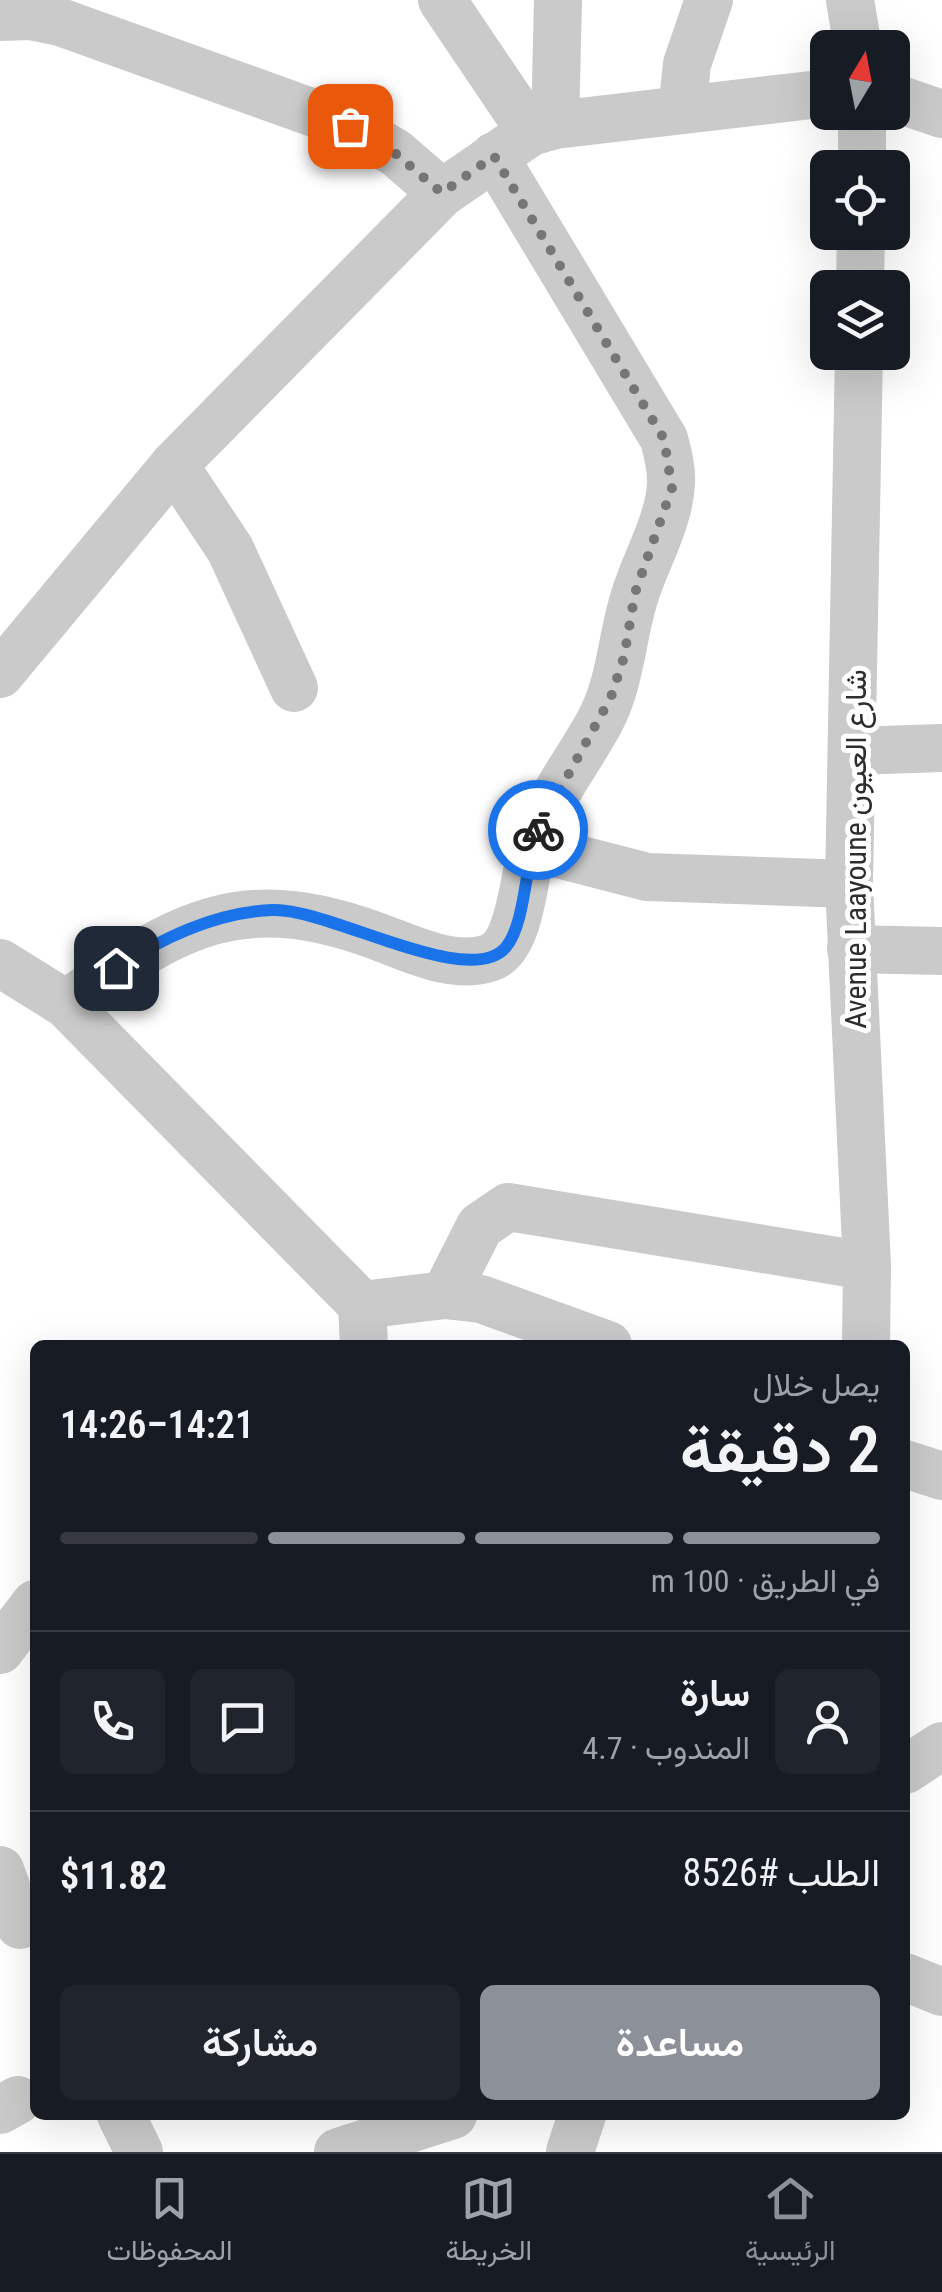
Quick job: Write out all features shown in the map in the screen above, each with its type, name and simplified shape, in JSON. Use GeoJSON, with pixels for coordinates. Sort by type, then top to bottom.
{"type":"FeatureCollection","features":[{"type":"Feature","properties":{"kind":"street"},"geometry":{"type":"LineString","coordinates":[[66,1004],[151,945],[210,922],[273,910],[335,920],[429,956],[468,962],[492,958],[507,946],[512,933],[531,847],[546,809],[611,697],[624,657],[635,593],[672,488],[664,439],[527,138],[442,0]]}},
{"type":"Feature","properties":{"kind":"street"},"geometry":{"type":"LineString","coordinates":[[527,138],[558,0]]}},
{"type":"Feature","properties":{"kind":"street"},"geometry":{"type":"LineString","coordinates":[[682,110],[688,64],[709,0]]}},
{"type":"Feature","properties":{"kind":"street"},"geometry":{"type":"LineString","coordinates":[[850,0],[855,30]]}},
{"type":"Feature","properties":{"kind":"street"},"geometry":{"type":"LineString","coordinates":[[0,18],[30,16],[60,22],[350,126],[396,154],[442,193]]}},
{"type":"Feature","properties":{"kind":"street"},"geometry":{"type":"LineString","coordinates":[[0,674],[174,465],[442,193],[527,138],[682,110],[810,95]]}},
{"type":"Feature","properties":{"kind":"street"},"geometry":{"type":"LineString","coordinates":[[910,103],[942,114]]}},
{"type":"Feature","properties":{"kind":"street","name":"Avenue Laayoune شارع العيون"},"geometry":{"type":"LineString","coordinates":[[859,370],[849,884],[867,1266],[866,1340]]}},
{"type":"Feature","properties":{"kind":"street"},"geometry":{"type":"LineString","coordinates":[[174,465],[230,549],[294,688]]}},
{"type":"Feature","properties":{"kind":"street"},"geometry":{"type":"LineString","coordinates":[[853,751],[942,748]]}},
{"type":"Feature","properties":{"kind":"street"},"geometry":{"type":"LineString","coordinates":[[531,847],[647,878],[849,884]]}},
{"type":"Feature","properties":{"kind":"street"},"geometry":{"type":"LineString","coordinates":[[851,949],[942,951]]}},
{"type":"Feature","properties":{"kind":"street"},"geometry":{"type":"LineString","coordinates":[[0,962],[66,1004],[363,1325],[445,1295],[482,1299],[562,1336]]}},
{"type":"Feature","properties":{"kind":"street"},"geometry":{"type":"LineString","coordinates":[[445,1295],[480,1226],[508,1207],[867,1266]]}},
{"type":"Feature","properties":{"kind":"street"},"geometry":{"type":"LineString","coordinates":[[910,1466],[942,1476]]}},
{"type":"Feature","properties":{"kind":"street"},"geometry":{"type":"LineString","coordinates":[[0,1595],[30,1601]]}},
{"type":"Feature","properties":{"kind":"street"},"geometry":{"type":"LineString","coordinates":[[0,1650],[30,1609]]}},
{"type":"Feature","properties":{"kind":"street"},"geometry":{"type":"LineString","coordinates":[[910,1767],[942,1746]]}},
{"type":"Feature","properties":{"kind":"street"},"geometry":{"type":"LineString","coordinates":[[0,1870],[18,1931]]}},
{"type":"Feature","properties":{"kind":"street"},"geometry":{"type":"LineString","coordinates":[[910,1979],[942,1992]]}},
{"type":"Feature","properties":{"kind":"street"},"geometry":{"type":"LineString","coordinates":[[123,2120],[138,2152]]}},
{"type":"Feature","properties":{"kind":"street"},"geometry":{"type":"LineString","coordinates":[[338,2152],[437,2120]]}},
{"type":"Feature","properties":{"kind":"street"},"geometry":{"type":"LineString","coordinates":[[570,2152],[580,2120]]}},
{"type":"Feature","properties":{"kind":"way so far"},"geometry":{"type":"LineString","coordinates":[[350,126],[396,154],[442,193],[494,156],[664,439],[672,488],[635,593],[624,657],[599,723],[546,809],[538,830]]}},
{"type":"Feature","properties":{"kind":"route"},"geometry":{"type":"LineString","coordinates":[[116,968],[151,945],[210,922],[273,910],[335,920],[429,956],[468,962],[492,958],[507,946],[538,830]]}}]}
